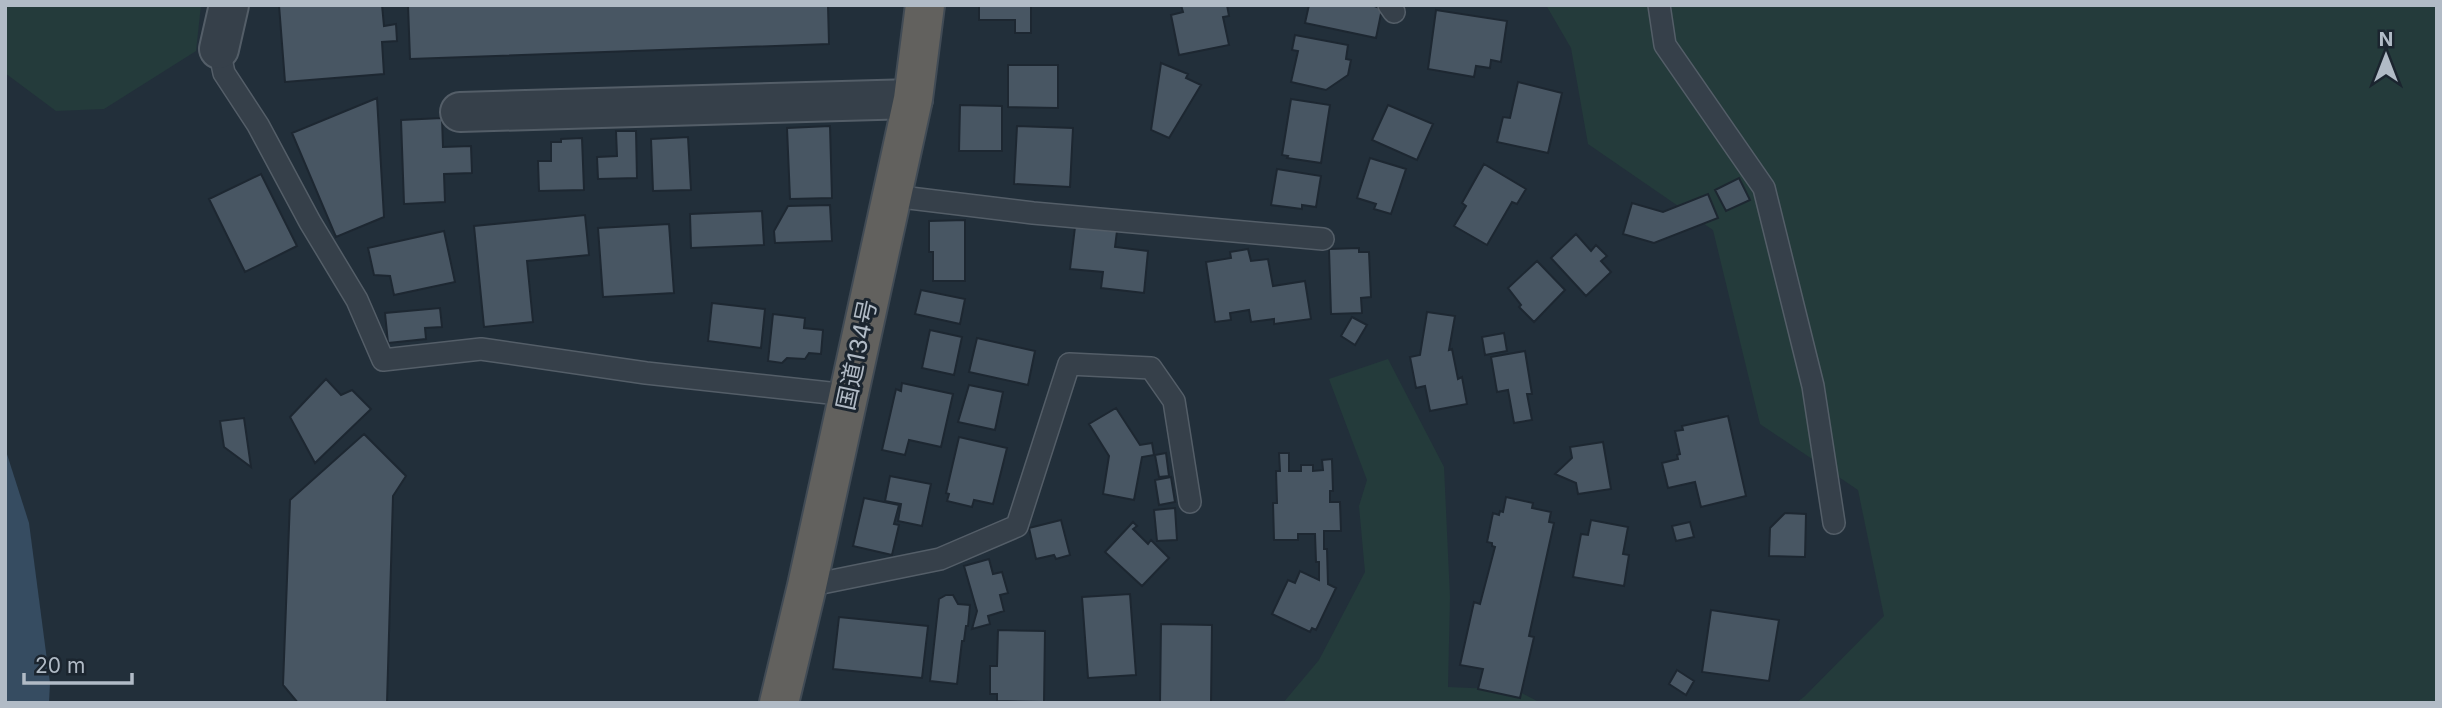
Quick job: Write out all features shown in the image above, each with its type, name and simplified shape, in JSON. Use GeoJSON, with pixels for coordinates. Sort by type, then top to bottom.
{"type":"FeatureCollection","features":[{"type":"Feature","properties":{"kind":"highway","name":"国道134号"},"geometry":{"type":"LineString","coordinates":[[779,703],[893,196],[923,41],[925,5]]}},
{"type":"Feature","properties":{"kind":"street"},"geometry":{"type":"LineString","coordinates":[[219,49],[229,5]]}},
{"type":"Feature","properties":{"kind":"street"},"geometry":{"type":"LineString","coordinates":[[460,112],[913,99]]}},
{"type":"Feature","properties":{"kind":"lane"},"geometry":{"type":"LineString","coordinates":[[1659,5],[1665,45],[1764,188],[1813,386],[1833,523]]}},
{"type":"Feature","properties":{"kind":"lane"},"geometry":{"type":"LineString","coordinates":[[219,49],[224,73],[258,125],[310,222],[357,300],[383,359],[481,349],[646,373],[849,395]]}},
{"type":"Feature","properties":{"kind":"lane"},"geometry":{"type":"LineString","coordinates":[[893,196],[1033,213],[1323,239]]}},
{"type":"Feature","properties":{"kind":"lane"},"geometry":{"type":"LineString","coordinates":[[807,586],[940,559],[1017,526],[1069,364],[1151,368],[1174,401],[1190,502]]}},
{"type":"Feature","properties":{"kind":"green space"},"geometry":{"type":"Polygon","coordinates":[[[5,5],[201,5],[196,51],[104,109],[56,111],[5,73],[5,5]]]}},
{"type":"Feature","properties":{"kind":"green space"},"geometry":{"type":"Polygon","coordinates":[[[1546,5],[2437,5],[2437,703],[1796,703],[1884,616],[1858,490],[1760,424],[1713,230],[1588,144],[1571,48],[1546,5]]]}},
{"type":"Feature","properties":{"kind":"green space"},"geometry":{"type":"Polygon","coordinates":[[[1388,359],[1444,467],[1450,597],[1448,687],[1516,690],[1541,703],[1283,703],[1319,660],[1365,572],[1359,506],[1367,480],[1329,379],[1388,359]]]}},
{"type":"Feature","properties":{"kind":"water"},"geometry":{"type":"Polygon","coordinates":[[[5,448],[29,523],[50,683],[49,703],[5,703],[5,448]]]}},
{"type":"Feature","properties":{"kind":"building"},"geometry":{"type":"Polygon","coordinates":[[[279,5],[382,5],[384,26],[396,24],[397,41],[382,42],[384,74],[285,82],[279,5]]]}},
{"type":"Feature","properties":{"kind":"building"},"geometry":{"type":"Polygon","coordinates":[[[408,5],[828,5],[829,44],[410,59],[408,5]]]}},
{"type":"Feature","properties":{"kind":"building"},"geometry":{"type":"Polygon","coordinates":[[[979,5],[1031,5],[1031,33],[1015,33],[1015,20],[979,20],[979,5]]]}},
{"type":"Feature","properties":{"kind":"building"},"geometry":{"type":"Polygon","coordinates":[[[1181,5],[1227,5],[1229,16],[1223,17],[1229,45],[1179,55],[1171,15],[1183,12],[1181,5]]]}},
{"type":"Feature","properties":{"kind":"building"},"geometry":{"type":"Polygon","coordinates":[[[1309,5],[1372,5],[1382,9],[1376,38],[1305,23],[1309,5]]]}},
{"type":"Feature","properties":{"kind":"building"},"geometry":{"type":"Polygon","coordinates":[[[1436,10],[1507,21],[1501,62],[1491,60],[1490,68],[1476,66],[1474,77],[1428,69],[1436,10]]]}},
{"type":"Feature","properties":{"kind":"building"},"geometry":{"type":"Polygon","coordinates":[[[1295,35],[1348,45],[1346,59],[1351,60],[1348,75],[1326,90],[1291,82],[1298,51],[1292,50],[1295,35]]]}},
{"type":"Feature","properties":{"kind":"building"},"geometry":{"type":"Polygon","coordinates":[[[1161,63],[1188,74],[1186,78],[1201,85],[1169,138],[1151,130],[1161,63]]]}},
{"type":"Feature","properties":{"kind":"building"},"geometry":{"type":"Polygon","coordinates":[[[1008,65],[1058,65],[1058,108],[1008,107],[1008,65]]]}},
{"type":"Feature","properties":{"kind":"building"},"geometry":{"type":"Polygon","coordinates":[[[1518,82],[1562,93],[1548,153],[1497,142],[1503,117],[1510,118],[1518,82]]]}},
{"type":"Feature","properties":{"kind":"building"},"geometry":{"type":"Polygon","coordinates":[[[377,98],[384,217],[336,237],[292,133],[377,98]]]}},
{"type":"Feature","properties":{"kind":"building"},"geometry":{"type":"Polygon","coordinates":[[[1291,99],[1330,105],[1321,163],[1282,155],[1291,99]]]}},
{"type":"Feature","properties":{"kind":"building"},"geometry":{"type":"Polygon","coordinates":[[[960,105],[1002,106],[1002,151],[959,151],[960,105]]]}},
{"type":"Feature","properties":{"kind":"building"},"geometry":{"type":"Polygon","coordinates":[[[1388,105],[1433,124],[1417,160],[1372,140],[1388,105]]]}},
{"type":"Feature","properties":{"kind":"building"},"geometry":{"type":"Polygon","coordinates":[[[442,118],[443,147],[471,146],[472,173],[444,174],[445,202],[404,204],[401,120],[442,118]]]}},
{"type":"Feature","properties":{"kind":"building"},"geometry":{"type":"Polygon","coordinates":[[[830,126],[832,198],[790,199],[787,128],[830,126]]]}},
{"type":"Feature","properties":{"kind":"building"},"geometry":{"type":"Polygon","coordinates":[[[1017,126],[1073,128],[1070,187],[1014,184],[1017,126]]]}},
{"type":"Feature","properties":{"kind":"building"},"geometry":{"type":"Polygon","coordinates":[[[616,131],[636,131],[637,178],[598,179],[597,157],[617,156],[616,131]]]}},
{"type":"Feature","properties":{"kind":"building"},"geometry":{"type":"Polygon","coordinates":[[[688,137],[691,190],[653,191],[651,139],[688,137]]]}},
{"type":"Feature","properties":{"kind":"building"},"geometry":{"type":"Polygon","coordinates":[[[582,138],[584,190],[539,191],[538,161],[551,161],[551,142],[582,138]]]}},
{"type":"Feature","properties":{"kind":"building"},"geometry":{"type":"Polygon","coordinates":[[[1370,158],[1406,169],[1391,214],[1374,209],[1376,204],[1357,198],[1370,158]]]}},
{"type":"Feature","properties":{"kind":"building"},"geometry":{"type":"Polygon","coordinates":[[[1484,164],[1526,189],[1517,204],[1512,202],[1487,245],[1454,226],[1466,206],[1462,203],[1484,164]]]}},
{"type":"Feature","properties":{"kind":"building"},"geometry":{"type":"Polygon","coordinates":[[[1277,169],[1321,176],[1316,207],[1302,205],[1302,209],[1271,205],[1277,169]]]}},
{"type":"Feature","properties":{"kind":"building"},"geometry":{"type":"Polygon","coordinates":[[[261,174],[297,246],[245,272],[209,199],[261,174]]]}},
{"type":"Feature","properties":{"kind":"building"},"geometry":{"type":"Polygon","coordinates":[[[1739,178],[1750,200],[1726,211],[1715,190],[1739,178]]]}},
{"type":"Feature","properties":{"kind":"building"},"geometry":{"type":"Polygon","coordinates":[[[1708,194],[1718,218],[1654,243],[1623,234],[1632,203],[1663,212],[1708,194]]]}},
{"type":"Feature","properties":{"kind":"building"},"geometry":{"type":"Polygon","coordinates":[[[830,205],[832,241],[775,243],[774,231],[788,206],[830,205]]]}},
{"type":"Feature","properties":{"kind":"building"},"geometry":{"type":"Polygon","coordinates":[[[762,211],[764,245],[691,248],[690,214],[762,211]]]}},
{"type":"Feature","properties":{"kind":"building"},"geometry":{"type":"Polygon","coordinates":[[[585,215],[589,255],[527,261],[533,322],[484,327],[474,226],[585,215]]]}},
{"type":"Feature","properties":{"kind":"building"},"geometry":{"type":"Polygon","coordinates":[[[965,220],[965,281],[933,281],[929,221],[965,220]]]}},
{"type":"Feature","properties":{"kind":"building"},"geometry":{"type":"Polygon","coordinates":[[[669,224],[674,293],[603,297],[598,228],[669,224]]]}},
{"type":"Feature","properties":{"kind":"building"},"geometry":{"type":"Polygon","coordinates":[[[1075,227],[1117,231],[1115,247],[1148,251],[1144,293],[1101,288],[1103,272],[1070,269],[1075,227]]]}},
{"type":"Feature","properties":{"kind":"building"},"geometry":{"type":"Polygon","coordinates":[[[444,231],[455,282],[394,295],[390,276],[374,275],[368,248],[444,231]]]}},
{"type":"Feature","properties":{"kind":"building"},"geometry":{"type":"Polygon","coordinates":[[[1576,234],[1591,251],[1596,245],[1607,256],[1601,261],[1611,272],[1586,296],[1551,258],[1576,234]]]}},
{"type":"Feature","properties":{"kind":"building"},"geometry":{"type":"Polygon","coordinates":[[[1359,248],[1359,252],[1369,252],[1371,297],[1361,298],[1362,313],[1331,314],[1329,249],[1359,248]]]}},
{"type":"Feature","properties":{"kind":"building"},"geometry":{"type":"Polygon","coordinates":[[[1248,249],[1251,261],[1268,259],[1273,286],[1305,281],[1311,319],[1274,324],[1274,319],[1251,322],[1249,310],[1230,313],[1231,320],[1215,322],[1206,262],[1231,258],[1230,252],[1248,249]]]}},
{"type":"Feature","properties":{"kind":"building"},"geometry":{"type":"Polygon","coordinates":[[[1537,261],[1565,290],[1534,322],[1519,307],[1521,305],[1508,288],[1537,261]]]}},
{"type":"Feature","properties":{"kind":"building"},"geometry":{"type":"Polygon","coordinates":[[[921,290],[965,299],[960,324],[915,314],[921,290]]]}},
{"type":"Feature","properties":{"kind":"building"},"geometry":{"type":"Polygon","coordinates":[[[712,303],[765,309],[761,348],[708,341],[712,303]]]}},
{"type":"Feature","properties":{"kind":"building"},"geometry":{"type":"Polygon","coordinates":[[[440,308],[442,327],[425,328],[426,339],[388,343],[385,313],[440,308]]]}},
{"type":"Feature","properties":{"kind":"building"},"geometry":{"type":"Polygon","coordinates":[[[1427,312],[1455,316],[1449,350],[1452,349],[1458,379],[1462,377],[1467,404],[1430,411],[1425,386],[1416,388],[1410,357],[1420,355],[1427,312]]]}},
{"type":"Feature","properties":{"kind":"building"},"geometry":{"type":"Polygon","coordinates":[[[773,314],[805,318],[804,328],[823,330],[821,354],[809,353],[805,359],[787,358],[782,363],[768,361],[773,314]]]}},
{"type":"Feature","properties":{"kind":"building"},"geometry":{"type":"Polygon","coordinates":[[[1352,317],[1367,325],[1355,345],[1341,336],[1352,317]]]}},
{"type":"Feature","properties":{"kind":"building"},"geometry":{"type":"Polygon","coordinates":[[[930,330],[962,337],[954,375],[922,368],[930,330]]]}},
{"type":"Feature","properties":{"kind":"building"},"geometry":{"type":"Polygon","coordinates":[[[1504,333],[1507,351],[1485,355],[1482,337],[1504,333]]]}},
{"type":"Feature","properties":{"kind":"building"},"geometry":{"type":"Polygon","coordinates":[[[977,338],[1035,351],[1028,385],[969,372],[977,338]]]}},
{"type":"Feature","properties":{"kind":"building"},"geometry":{"type":"Polygon","coordinates":[[[1525,351],[1532,394],[1527,394],[1532,420],[1514,423],[1508,390],[1497,392],[1491,357],[1525,351]]]}},
{"type":"Feature","properties":{"kind":"building"},"geometry":{"type":"Polygon","coordinates":[[[326,379],[341,395],[352,390],[371,409],[315,463],[290,417],[326,379]]]}},
{"type":"Feature","properties":{"kind":"building"},"geometry":{"type":"Polygon","coordinates":[[[902,383],[953,394],[941,447],[909,440],[905,455],[882,450],[896,389],[901,391],[902,383]]]}},
{"type":"Feature","properties":{"kind":"building"},"geometry":{"type":"Polygon","coordinates":[[[969,385],[1003,392],[995,430],[958,422],[969,385]]]}},
{"type":"Feature","properties":{"kind":"building"},"geometry":{"type":"Polygon","coordinates":[[[1116,408],[1140,445],[1152,443],[1154,455],[1142,457],[1134,500],[1103,494],[1109,456],[1089,424],[1116,408]]]}},
{"type":"Feature","properties":{"kind":"building"},"geometry":{"type":"Polygon","coordinates":[[[1728,416],[1746,496],[1701,507],[1695,482],[1668,488],[1662,463],[1678,459],[1677,455],[1680,454],[1675,431],[1683,430],[1682,426],[1728,416]]]}},
{"type":"Feature","properties":{"kind":"building"},"geometry":{"type":"Polygon","coordinates":[[[244,418],[251,467],[224,447],[220,421],[244,418]]]}},
{"type":"Feature","properties":{"kind":"building"},"geometry":{"type":"Polygon","coordinates":[[[364,434],[406,476],[393,496],[387,703],[298,703],[283,685],[290,500],[364,434]]]}},
{"type":"Feature","properties":{"kind":"building"},"geometry":{"type":"Polygon","coordinates":[[[959,437],[1007,448],[993,504],[974,500],[972,507],[947,501],[949,494],[946,493],[959,437]]]}},
{"type":"Feature","properties":{"kind":"building"},"geometry":{"type":"Polygon","coordinates":[[[1603,442],[1611,489],[1578,494],[1576,483],[1555,474],[1572,458],[1570,447],[1603,442]]]}},
{"type":"Feature","properties":{"kind":"building"},"geometry":{"type":"Polygon","coordinates":[[[1166,453],[1169,476],[1159,477],[1155,455],[1166,453]]]}},
{"type":"Feature","properties":{"kind":"building"},"geometry":{"type":"Polygon","coordinates":[[[1279,453],[1289,453],[1289,471],[1301,471],[1301,465],[1313,465],[1313,471],[1323,470],[1322,460],[1332,459],[1333,491],[1330,491],[1330,502],[1340,502],[1341,531],[1324,531],[1328,584],[1336,588],[1316,630],[1312,628],[1310,632],[1272,614],[1288,580],[1295,583],[1300,571],[1319,580],[1315,534],[1298,534],[1298,540],[1274,540],[1273,503],[1277,503],[1276,471],[1280,471],[1279,453]]]}},
{"type":"Feature","properties":{"kind":"building"},"geometry":{"type":"Polygon","coordinates":[[[890,476],[931,484],[922,526],[898,521],[901,504],[885,501],[890,476]]]}},
{"type":"Feature","properties":{"kind":"building"},"geometry":{"type":"Polygon","coordinates":[[[1171,477],[1175,502],[1159,505],[1155,480],[1171,477]]]}},
{"type":"Feature","properties":{"kind":"building"},"geometry":{"type":"Polygon","coordinates":[[[1506,497],[1533,503],[1532,508],[1551,512],[1549,522],[1554,523],[1529,636],[1534,637],[1520,698],[1478,689],[1483,669],[1460,665],[1474,602],[1480,604],[1495,547],[1487,542],[1493,513],[1499,515],[1500,511],[1503,512],[1506,497]]]}},
{"type":"Feature","properties":{"kind":"building"},"geometry":{"type":"Polygon","coordinates":[[[864,498],[899,505],[894,524],[899,525],[892,555],[853,546],[864,498]]]}},
{"type":"Feature","properties":{"kind":"building"},"geometry":{"type":"Polygon","coordinates":[[[1175,508],[1177,540],[1157,541],[1154,510],[1175,508]]]}},
{"type":"Feature","properties":{"kind":"building"},"geometry":{"type":"Polygon","coordinates":[[[1785,513],[1806,514],[1805,557],[1769,556],[1770,528],[1785,513]]]}},
{"type":"Feature","properties":{"kind":"building"},"geometry":{"type":"Polygon","coordinates":[[[1061,520],[1070,555],[1056,559],[1054,555],[1036,559],[1029,528],[1061,520]]]}},
{"type":"Feature","properties":{"kind":"building"},"geometry":{"type":"Polygon","coordinates":[[[1591,520],[1628,527],[1623,554],[1629,555],[1624,586],[1573,577],[1581,534],[1588,535],[1591,520]]]}},
{"type":"Feature","properties":{"kind":"building"},"geometry":{"type":"Polygon","coordinates":[[[1133,522],[1137,526],[1133,529],[1148,544],[1151,540],[1169,558],[1142,586],[1105,552],[1133,522]]]}},
{"type":"Feature","properties":{"kind":"building"},"geometry":{"type":"Polygon","coordinates":[[[1690,522],[1694,537],[1676,541],[1672,526],[1690,522]]]}},
{"type":"Feature","properties":{"kind":"building"},"geometry":{"type":"Polygon","coordinates":[[[989,559],[993,574],[1002,572],[1008,593],[1000,595],[1004,611],[988,616],[990,624],[972,629],[977,611],[964,566],[989,559]]]}},
{"type":"Feature","properties":{"kind":"building"},"geometry":{"type":"Polygon","coordinates":[[[1130,594],[1136,675],[1088,678],[1082,597],[1130,594]]]}},
{"type":"Feature","properties":{"kind":"building"},"geometry":{"type":"Polygon","coordinates":[[[953,595],[958,604],[970,605],[957,684],[930,681],[939,599],[953,595]]]}},
{"type":"Feature","properties":{"kind":"building"},"geometry":{"type":"Polygon","coordinates":[[[1711,610],[1779,620],[1769,681],[1702,672],[1711,610]]]}},
{"type":"Feature","properties":{"kind":"building"},"geometry":{"type":"Polygon","coordinates":[[[839,617],[928,626],[922,678],[833,669],[839,617]]]}},
{"type":"Feature","properties":{"kind":"building"},"geometry":{"type":"Polygon","coordinates":[[[1161,624],[1212,625],[1211,703],[1160,703],[1161,624]]]}},
{"type":"Feature","properties":{"kind":"building"},"geometry":{"type":"Polygon","coordinates":[[[998,630],[1045,631],[1044,702],[997,701],[997,694],[990,694],[990,666],[997,666],[998,630]]]}},
{"type":"Feature","properties":{"kind":"building"},"geometry":{"type":"Polygon","coordinates":[[[1677,670],[1694,681],[1686,695],[1669,684],[1677,670]]]}}]}
